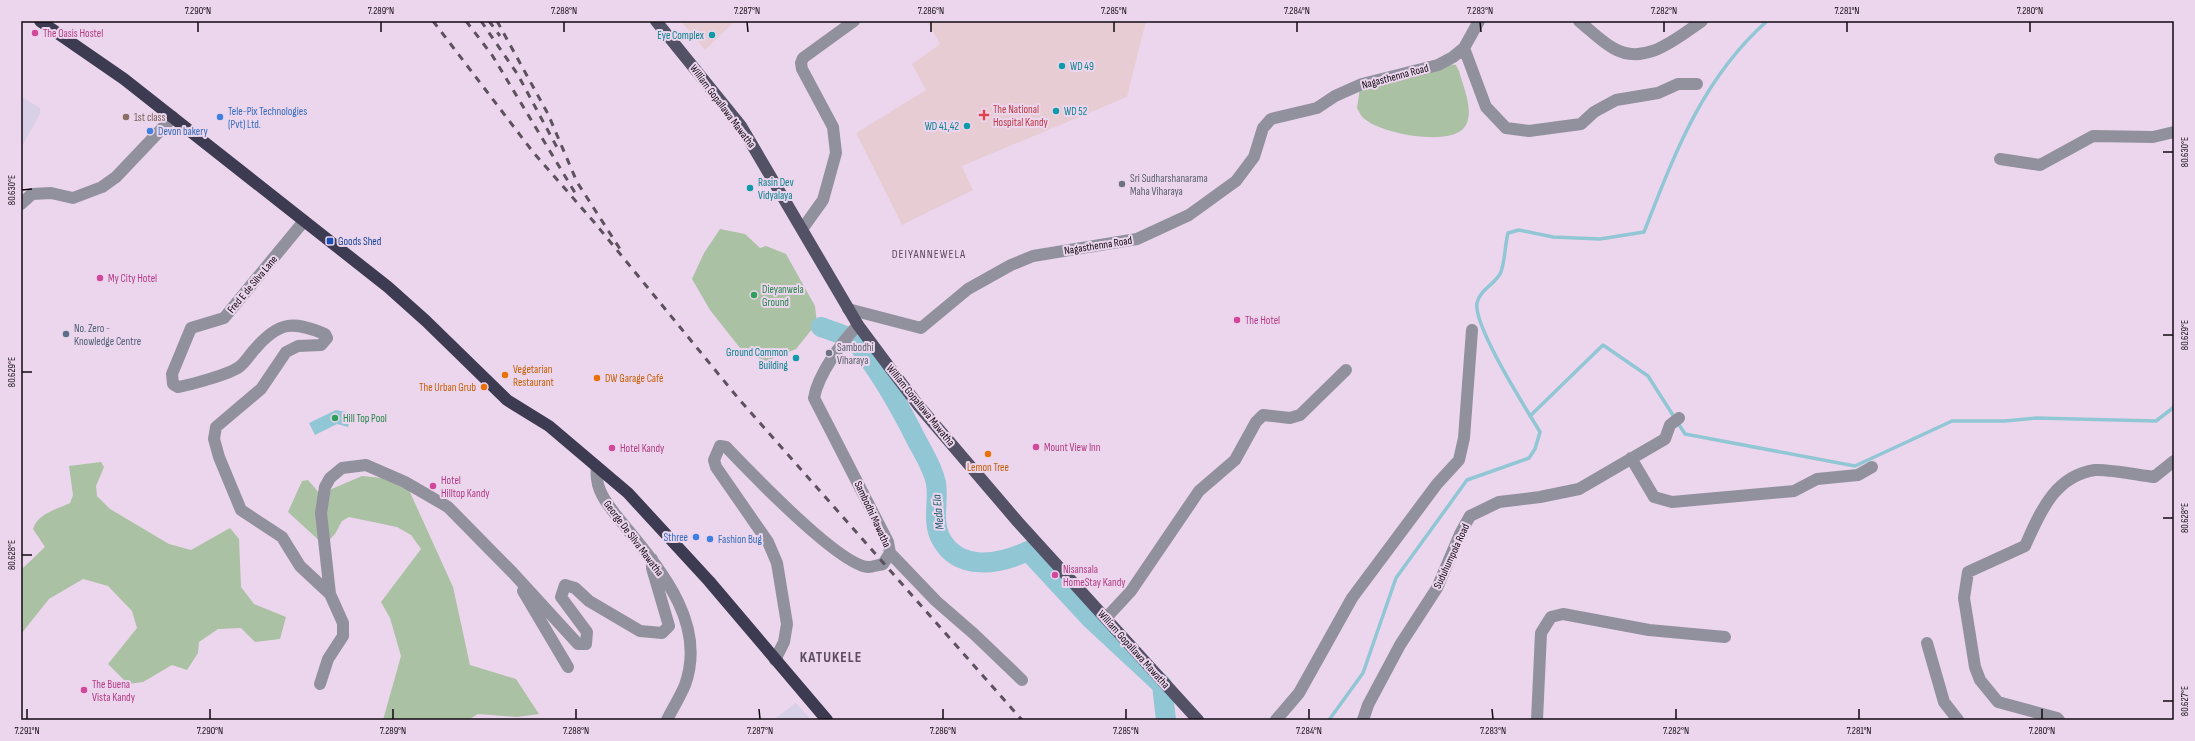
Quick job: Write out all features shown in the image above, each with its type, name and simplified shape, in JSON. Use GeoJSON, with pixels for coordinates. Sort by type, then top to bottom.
{"type":"FeatureCollection","features":[{"type":"Feature","properties":{"kind":"highway"},"geometry":{"type":"LineString","coordinates":[[40,21],[124,79],[388,287],[426,321],[507,400],[549,426],[628,493],[669,536],[827,720]]}},
{"type":"Feature","properties":{"kind":"main road","name":"William Gopallawa Mawatha"},"geometry":{"type":"LineString","coordinates":[[656,21],[741,126],[803,228],[848,308],[855,328],[961,455],[1198,720]]}},
{"type":"Feature","properties":{"kind":"street"},"geometry":{"type":"LineString","coordinates":[[803,228],[823,200],[836,153],[832,127],[802,69],[801,63],[803,58],[854,21]]}},
{"type":"Feature","properties":{"kind":"street","name":"Nagasthenna Road"},"geometry":{"type":"LineString","coordinates":[[848,308],[921,328],[968,289],[1011,265],[1033,256],[1137,239],[1189,215],[1236,181],[1254,157],[1262,128],[1271,119],[1317,108],[1335,96],[1362,84],[1438,65],[1453,57],[1464,48],[1479,21]]}},
{"type":"Feature","properties":{"kind":"street"},"geometry":{"type":"LineString","coordinates":[[1579,21],[1614,49],[1631,53],[1648,53],[1664,48],[1702,21]]}},
{"type":"Feature","properties":{"kind":"street"},"geometry":{"type":"LineString","coordinates":[[1464,48],[1486,107],[1506,128],[1529,130],[1581,124],[1594,112],[1616,100],[1658,93],[1678,84],[1697,84]]}},
{"type":"Feature","properties":{"kind":"street"},"geometry":{"type":"LineString","coordinates":[[21,204],[32,194],[51,194],[73,198],[102,187],[116,177],[173,117]]}},
{"type":"Feature","properties":{"kind":"street"},"geometry":{"type":"LineString","coordinates":[[2000,159],[2040,165],[2093,136],[2153,137],[2174,132]]}},
{"type":"Feature","properties":{"kind":"street","name":"Fred E de Silva Lane"},"geometry":{"type":"LineString","coordinates":[[304,221],[224,318],[191,328],[172,374],[173,384],[178,387],[190,385],[239,368],[267,335],[281,327],[302,325],[325,334],[327,338],[321,345],[298,346],[286,352],[260,389],[216,427],[214,439],[219,457],[241,510],[282,537],[300,566],[330,594],[343,623],[343,636],[328,659],[320,684]]}},
{"type":"Feature","properties":{"kind":"street","name":"Sambodhi Mawatha"},"geometry":{"type":"LineString","coordinates":[[775,660],[784,642],[787,624],[777,563],[768,542],[716,467],[714,460],[720,446],[726,447],[776,500],[844,557],[867,567],[883,564],[890,552],[888,542],[814,398],[816,387],[844,341],[855,328]]}},
{"type":"Feature","properties":{"kind":"street"},"geometry":{"type":"LineString","coordinates":[[1276,720],[1299,693],[1352,598],[1436,484],[1459,460],[1464,438],[1472,330]]}},
{"type":"Feature","properties":{"kind":"street"},"geometry":{"type":"LineString","coordinates":[[1106,618],[1131,591],[1199,491],[1235,460],[1256,422],[1263,415],[1290,418],[1300,415],[1346,370]]}},
{"type":"Feature","properties":{"kind":"street","name":"Suduhumpola Road"},"geometry":{"type":"LineString","coordinates":[[1363,720],[1368,705],[1400,645],[1436,588],[1460,534],[1470,516],[1499,502],[1540,497],[1579,489],[1665,439],[1676,420]]}},
{"type":"Feature","properties":{"kind":"street"},"geometry":{"type":"LineString","coordinates":[[1631,458],[1654,497],[1672,502],[1794,491],[1817,479],[1858,475],[1872,467]]}},
{"type":"Feature","properties":{"kind":"street"},"geometry":{"type":"LineString","coordinates":[[2059,720],[2057,718],[1998,702],[1980,680],[1975,667],[1964,598],[1968,572],[2025,546],[2042,507],[2066,481],[2095,470],[2154,477],[2174,461]]}},
{"type":"Feature","properties":{"kind":"street"},"geometry":{"type":"LineString","coordinates":[[330,594],[321,513],[325,487],[330,478],[342,468],[366,465],[405,482],[448,507],[513,573],[578,644],[586,644],[587,632],[561,597],[565,586],[575,588],[589,601],[640,631],[662,633],[669,626],[652,568],[652,559]]}},
{"type":"Feature","properties":{"kind":"street","name":"George De Silva Mawatha"},"geometry":{"type":"LineString","coordinates":[[597,466],[598,486],[605,502],[652,559],[682,607],[690,634],[689,658],[685,684],[667,720]]}},
{"type":"Feature","properties":{"kind":"street"},"geometry":{"type":"LineString","coordinates":[[890,552],[936,601],[974,634],[1022,680]]}},
{"type":"Feature","properties":{"kind":"street"},"geometry":{"type":"LineString","coordinates":[[513,573],[568,667]]}},
{"type":"Feature","properties":{"kind":"street"},"geometry":{"type":"LineString","coordinates":[[1537,720],[1541,633],[1551,618],[1563,614],[1649,630],[1725,637]]}},
{"type":"Feature","properties":{"kind":"street"},"geometry":{"type":"LineString","coordinates":[[1927,643],[1944,702],[1958,720]]}},
{"type":"Feature","properties":{"kind":"shaded area","name":"Eye Complex"},"geometry":{"type":"Polygon","coordinates":[[[681,21],[735,21],[705,50],[681,21]]]}},
{"type":"Feature","properties":{"kind":"shaded area","name":"The National Hospital Kandy"},"geometry":{"type":"Polygon","coordinates":[[[927,21],[1146,21],[1127,97],[962,166],[973,190],[902,225],[856,133],[926,90],[912,64],[940,44],[927,21]]]}},
{"type":"Feature","properties":{"kind":"shaded area"},"geometry":{"type":"Polygon","coordinates":[[[21,96],[40,108],[40,114],[21,148],[21,96]]]}},
{"type":"Feature","properties":{"kind":"shaded area"},"geometry":{"type":"Polygon","coordinates":[[[796,703],[811,720],[773,720],[796,703]]]}},
{"type":"Feature","properties":{"kind":"green space"},"geometry":{"type":"Polygon","coordinates":[[[1447,64],[1456,65],[1468,105],[1469,112],[1466,125],[1459,132],[1448,136],[1434,137],[1402,134],[1375,125],[1363,118],[1357,108],[1360,88],[1447,64]]]}},
{"type":"Feature","properties":{"kind":"green space","name":"Dieyanwela Ground"},"geometry":{"type":"Polygon","coordinates":[[[720,229],[745,234],[760,248],[766,246],[786,254],[815,306],[817,323],[796,349],[767,361],[744,353],[710,310],[692,279],[704,253],[720,229]]]}},
{"type":"Feature","properties":{"kind":"green space"},"geometry":{"type":"Polygon","coordinates":[[[101,462],[104,467],[96,486],[97,496],[110,509],[169,544],[191,550],[230,528],[239,539],[241,587],[254,604],[286,617],[280,639],[255,642],[241,628],[218,629],[199,642],[198,653],[187,670],[172,665],[143,682],[128,684],[108,664],[137,628],[132,611],[108,586],[83,579],[49,599],[21,634],[21,570],[45,547],[33,529],[35,524],[39,519],[48,513],[70,503],[73,495],[69,466],[101,462]]]}},
{"type":"Feature","properties":{"kind":"green space"},"geometry":{"type":"Polygon","coordinates":[[[362,476],[382,478],[409,490],[453,587],[470,665],[516,679],[539,714],[517,717],[478,714],[468,720],[383,720],[401,656],[390,618],[381,602],[421,549],[411,535],[397,527],[349,517],[342,521],[335,534],[324,545],[288,512],[302,481],[308,480],[320,494],[362,476]]]}},
{"type":"Feature","properties":{"kind":"water","name":"Hill Top Pool"},"geometry":{"type":"Polygon","coordinates":[[[336,410],[351,413],[348,427],[337,424],[315,435],[309,423],[336,410]]]}},
{"type":"Feature","properties":{"kind":"waterway"},"geometry":{"type":"LineString","coordinates":[[1329,720],[1363,673],[1396,578],[1467,480],[1529,458],[1535,449],[1540,432],[1502,368],[1483,330],[1478,314],[1477,303],[1481,294],[1496,280],[1501,272],[1508,233],[1519,230],[1553,237],[1600,239],[1644,232],[1679,146],[1708,92],[1744,43],[1767,21]]}},
{"type":"Feature","properties":{"kind":"waterway","name":"Meda Ela"},"geometry":{"type":"LineString","coordinates":[[821,327],[843,335],[856,342],[873,365],[906,419],[933,472],[937,490],[936,524],[940,537],[948,548],[957,556],[968,561],[980,562],[993,562],[1017,556],[1028,551],[1091,619],[1162,685],[1166,720]]}},
{"type":"Feature","properties":{"kind":"waterway"},"geometry":{"type":"LineString","coordinates":[[1530,416],[1603,345],[1648,376],[1685,434],[1855,466],[1952,421],[2005,421],[2036,418],[2156,421],[2174,407]]}},
{"type":"Feature","properties":{"kind":"railway"},"geometry":{"type":"LineString","coordinates":[[433,21],[533,152],[594,222],[738,398],[1022,720]]}},
{"type":"Feature","properties":{"kind":"railway"},"geometry":{"type":"LineString","coordinates":[[466,21],[492,55],[577,196]]}},
{"type":"Feature","properties":{"kind":"railway"},"geometry":{"type":"LineString","coordinates":[[481,21],[518,75],[560,153]]}},
{"type":"Feature","properties":{"kind":"railway"},"geometry":{"type":"LineString","coordinates":[[489,21],[500,36]]}},
{"type":"Feature","properties":{"kind":"railway"},"geometry":{"type":"LineString","coordinates":[[497,21],[548,114],[577,182],[620,249]]}},
{"type":"Feature","properties":{"kind":"place","name":"The Oasis Hostel"},"geometry":{"type":"Point","coordinates":[35,33]}},
{"type":"Feature","properties":{"kind":"place","name":"Eye Complex"},"geometry":{"type":"Point","coordinates":[712,35]}},
{"type":"Feature","properties":{"kind":"place","name":"WD 49"},"geometry":{"type":"Point","coordinates":[1062,66]}},
{"type":"Feature","properties":{"kind":"place","name":"WD 52"},"geometry":{"type":"Point","coordinates":[1056,111]}},
{"type":"Feature","properties":{"kind":"place","name":"The National Hospital Kandy"},"geometry":{"type":"Point","coordinates":[984,115]}},
{"type":"Feature","properties":{"kind":"place","name":"1st class"},"geometry":{"type":"Point","coordinates":[126,117]}},
{"type":"Feature","properties":{"kind":"place","name":"Tele-Pix Technologies (Pvt) Ltd."},"geometry":{"type":"Point","coordinates":[220,117]}},
{"type":"Feature","properties":{"kind":"place","name":"WD 41,42"},"geometry":{"type":"Point","coordinates":[967,126]}},
{"type":"Feature","properties":{"kind":"place","name":"Devon bakery"},"geometry":{"type":"Point","coordinates":[150,131]}},
{"type":"Feature","properties":{"kind":"place","name":"Sri Sudharshanarama Maha Viharaya"},"geometry":{"type":"Point","coordinates":[1122,184]}},
{"type":"Feature","properties":{"kind":"place","name":"Rasin Dev Vidyalaya"},"geometry":{"type":"Point","coordinates":[750,188]}},
{"type":"Feature","properties":{"kind":"place","name":"Goods Shed"},"geometry":{"type":"Point","coordinates":[330,241]}},
{"type":"Feature","properties":{"kind":"place","name":"My City Hotel"},"geometry":{"type":"Point","coordinates":[100,278]}},
{"type":"Feature","properties":{"kind":"place","name":"Dieyanwela Ground"},"geometry":{"type":"Point","coordinates":[754,295]}},
{"type":"Feature","properties":{"kind":"place","name":"The Hotel"},"geometry":{"type":"Point","coordinates":[1237,320]}},
{"type":"Feature","properties":{"kind":"place","name":"No. Zero - Knowledge Centre"},"geometry":{"type":"Point","coordinates":[66,334]}},
{"type":"Feature","properties":{"kind":"place","name":"Sambodhi Viharaya"},"geometry":{"type":"Point","coordinates":[829,353]}},
{"type":"Feature","properties":{"kind":"place","name":"Ground Common Building"},"geometry":{"type":"Point","coordinates":[796,358]}},
{"type":"Feature","properties":{"kind":"place","name":"Vegetarian Restaurant"},"geometry":{"type":"Point","coordinates":[505,375]}},
{"type":"Feature","properties":{"kind":"place","name":"DW Garage Café"},"geometry":{"type":"Point","coordinates":[597,378]}},
{"type":"Feature","properties":{"kind":"place","name":"The Urban Grub"},"geometry":{"type":"Point","coordinates":[484,387]}},
{"type":"Feature","properties":{"kind":"place","name":"Hill Top Pool"},"geometry":{"type":"Point","coordinates":[335,418]}},
{"type":"Feature","properties":{"kind":"place","name":"Mount View Inn"},"geometry":{"type":"Point","coordinates":[1036,447]}},
{"type":"Feature","properties":{"kind":"place","name":"Hotel Kandy"},"geometry":{"type":"Point","coordinates":[612,448]}},
{"type":"Feature","properties":{"kind":"place","name":"Lemon Tree"},"geometry":{"type":"Point","coordinates":[988,454]}},
{"type":"Feature","properties":{"kind":"place","name":"Hotel Hilltop Kandy"},"geometry":{"type":"Point","coordinates":[433,486]}},
{"type":"Feature","properties":{"kind":"place","name":"Sthree"},"geometry":{"type":"Point","coordinates":[696,537]}},
{"type":"Feature","properties":{"kind":"place","name":"Fashion Bug"},"geometry":{"type":"Point","coordinates":[710,539]}},
{"type":"Feature","properties":{"kind":"place","name":"Nisansala HomeStay Kandy"},"geometry":{"type":"Point","coordinates":[1055,575]}},
{"type":"Feature","properties":{"kind":"place","name":"The Buena Vista Kandy"},"geometry":{"type":"Point","coordinates":[84,690]}},
{"type":"Feature","properties":{"kind":"district","name":"DEIYANNEWELA"},"geometry":{"type":"Point","coordinates":[929,254]}},
{"type":"Feature","properties":{"kind":"district","name":"KATUKELE"},"geometry":{"type":"Point","coordinates":[831,657]}}]}
